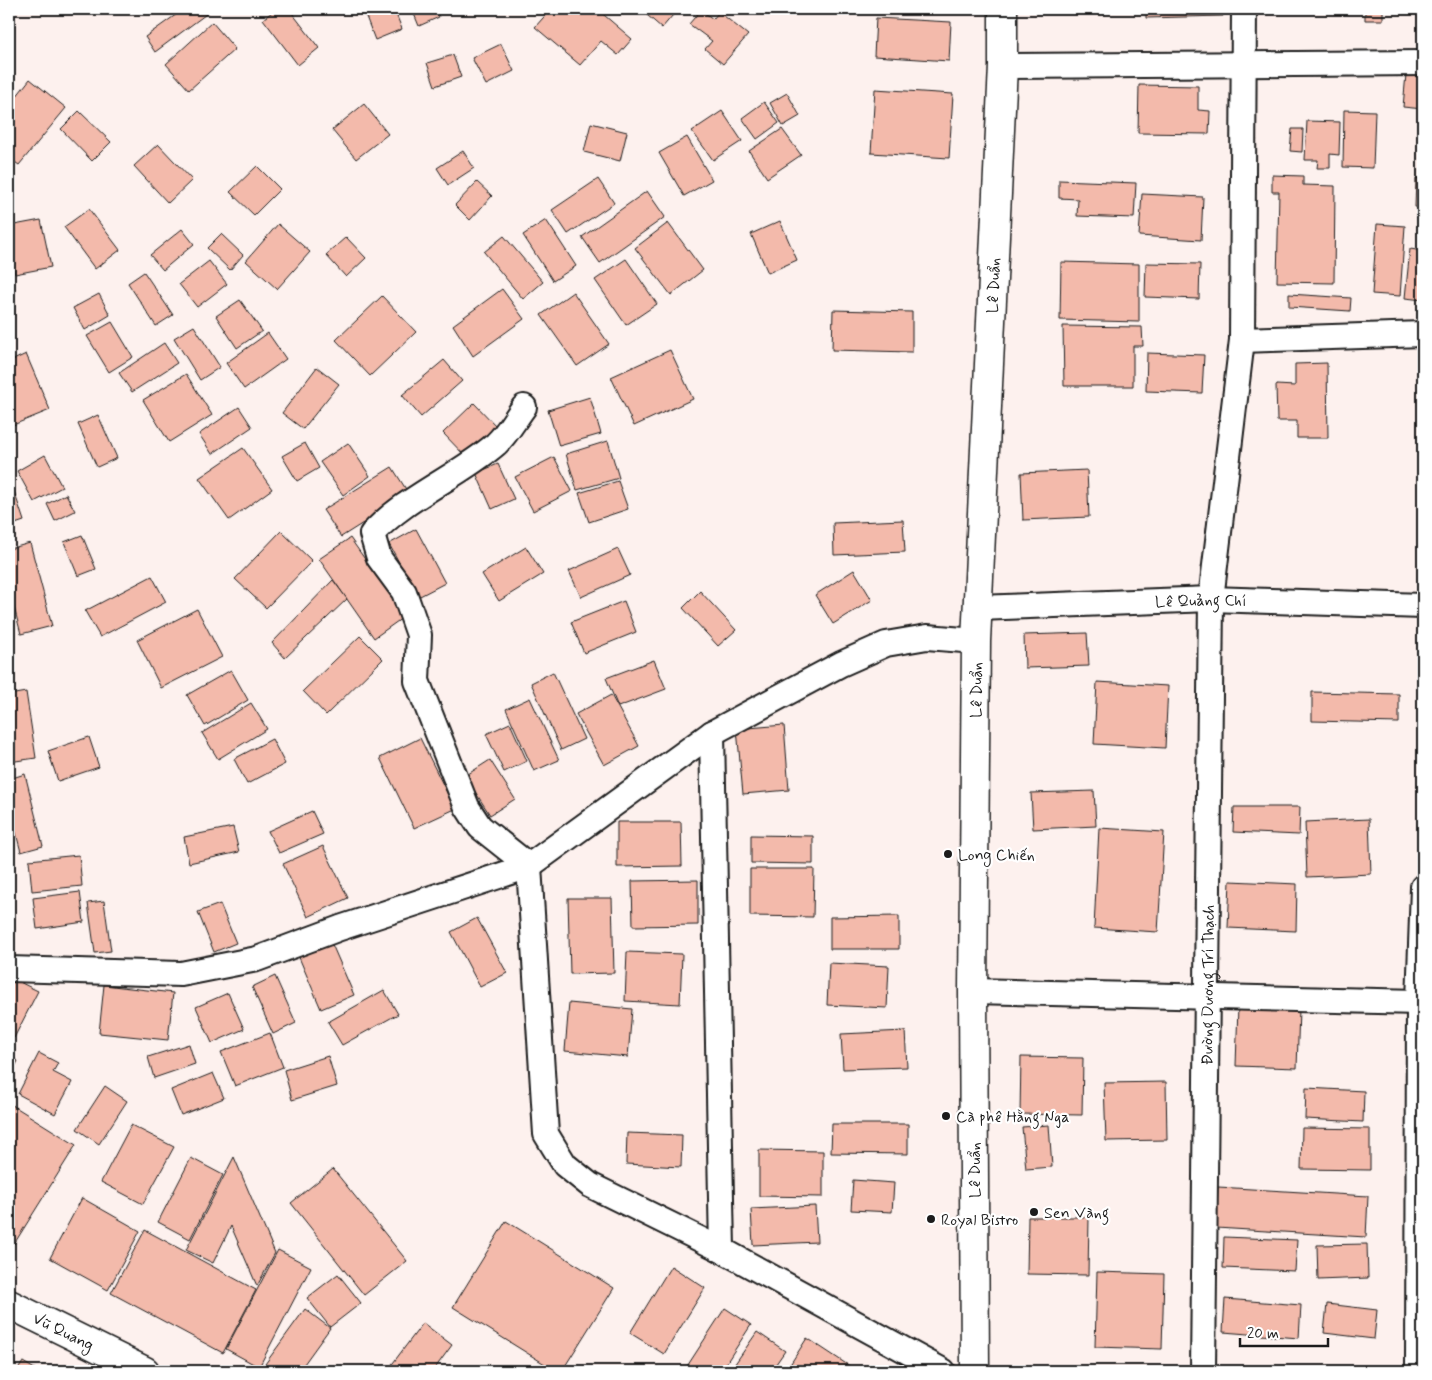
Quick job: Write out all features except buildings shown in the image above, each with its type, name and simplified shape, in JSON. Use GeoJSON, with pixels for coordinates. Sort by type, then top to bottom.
{"type":"FeatureCollection","features":[{"type":"Feature","properties":{"kind":"main road","name":"Lê Duẩn"},"geometry":{"type":"LineString","coordinates":[[975,1371],[973,991],[976,641],[1003,66],[1003,9]]}},
{"type":"Feature","properties":{"kind":"main road","name":"Vũ Quang"},"geometry":{"type":"LineString","coordinates":[[9,1304],[145,1371]]}},
{"type":"Feature","properties":{"kind":"street","name":"Đường Dương Trí Thạch"},"geometry":{"type":"LineString","coordinates":[[1203,1371],[1211,599],[1242,340],[1244,9]]}},
{"type":"Feature","properties":{"kind":"street"},"geometry":{"type":"LineString","coordinates":[[1003,66],[1423,64]]}},
{"type":"Feature","properties":{"kind":"street"},"geometry":{"type":"LineString","coordinates":[[1242,340],[1423,334]]}},
{"type":"Feature","properties":{"kind":"street"},"geometry":{"type":"LineString","coordinates":[[524,408],[497,443],[440,484],[386,518],[372,534],[379,558],[404,592],[419,635],[417,681],[467,807],[480,826],[529,866],[546,1134],[565,1165],[590,1185],[722,1250],[943,1371]]}},
{"type":"Feature","properties":{"kind":"street","name":"Lê Quảng Chí"},"geometry":{"type":"LineString","coordinates":[[979,608],[1211,599],[1423,606]]}},
{"type":"Feature","properties":{"kind":"street"},"geometry":{"type":"LineString","coordinates":[[9,969],[181,974],[257,959],[348,925],[529,866],[712,733],[841,664],[886,644],[927,637],[976,641]]}},
{"type":"Feature","properties":{"kind":"street"},"geometry":{"type":"LineString","coordinates":[[712,733],[722,1250]]}},
{"type":"Feature","properties":{"kind":"street"},"geometry":{"type":"LineString","coordinates":[[1418,1371],[1419,1002],[1423,887]]}},
{"type":"Feature","properties":{"kind":"street"},"geometry":{"type":"LineString","coordinates":[[973,991],[1206,995],[1419,1002]]}},
{"type":"Feature","properties":{"kind":"place","name":"Long Chiến"},"geometry":{"type":"Point","coordinates":[948,854]}},
{"type":"Feature","properties":{"kind":"place","name":"Cà phê Hằng Nga"},"geometry":{"type":"Point","coordinates":[946,1116]}},
{"type":"Feature","properties":{"kind":"place","name":"Sen Vàng"},"geometry":{"type":"Point","coordinates":[1034,1212]}},
{"type":"Feature","properties":{"kind":"place","name":"Royal Bistro"},"geometry":{"type":"Point","coordinates":[931,1219]}}]}
